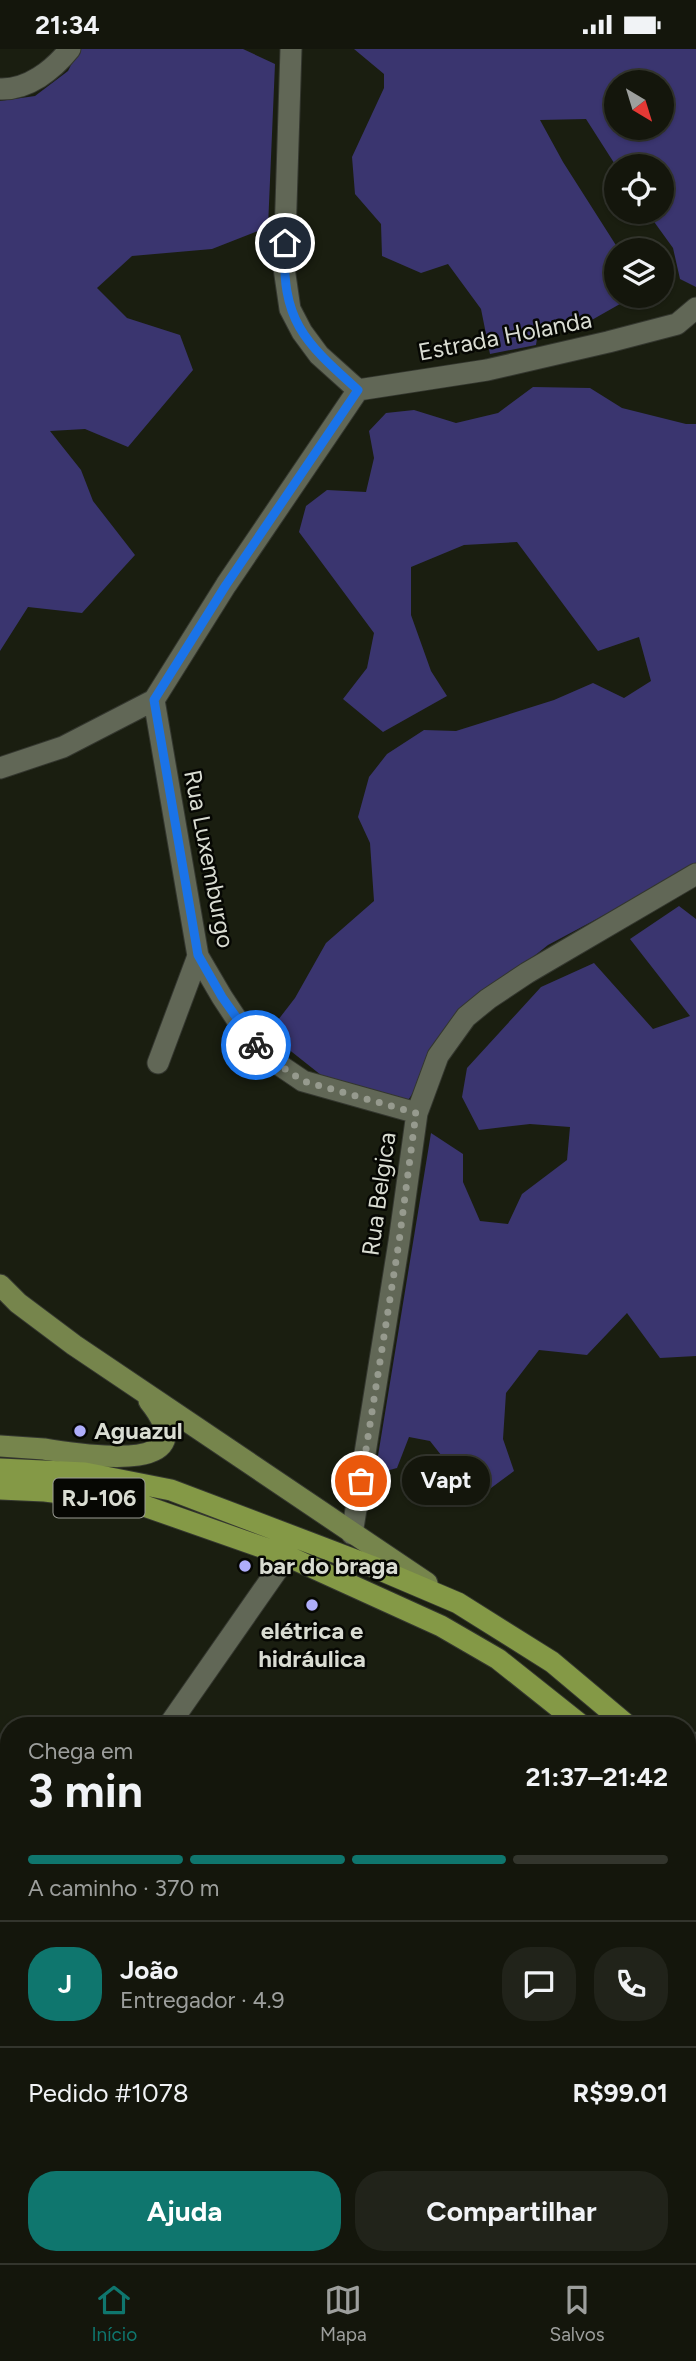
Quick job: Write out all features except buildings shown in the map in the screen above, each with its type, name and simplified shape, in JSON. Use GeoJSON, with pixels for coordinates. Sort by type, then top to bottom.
{"type":"FeatureCollection","features":[{"type":"Feature","properties":{"kind":"highway","name":"RJ-106"},"geometry":{"type":"LineString","coordinates":[[0,1469],[85,1473],[171,1490],[371,1566],[458,1603],[552,1662],[617,1717]]}},
{"type":"Feature","properties":{"kind":"highway","name":"RJ-106"},"geometry":{"type":"LineString","coordinates":[[0,1489],[45,1491],[133,1503],[286,1556],[441,1626],[498,1660],[571,1717]]}},
{"type":"Feature","properties":{"kind":"main road"},"geometry":{"type":"LineString","coordinates":[[0,1285],[18,1303],[74,1345],[458,1603]]}},
{"type":"Feature","properties":{"kind":"main road"},"geometry":{"type":"LineString","coordinates":[[0,1446],[112,1458],[128,1458],[147,1453],[161,1443],[166,1431],[162,1419],[139,1388]]}},
{"type":"Feature","properties":{"kind":"street"},"geometry":{"type":"LineString","coordinates":[[0,89],[9,90],[39,78],[60,62],[70,49]]}},
{"type":"Feature","properties":{"kind":"street"},"geometry":{"type":"LineString","coordinates":[[0,768],[63,747],[154,700],[226,585],[358,390],[319,355],[302,332],[290,309],[284,268],[291,49]]}},
{"type":"Feature","properties":{"kind":"street","name":"Estrada Holanda"},"geometry":{"type":"LineString","coordinates":[[358,390],[487,370],[608,342],[677,324],[696,308]]}},
{"type":"Feature","properties":{"kind":"street","name":"Rua Luxemburgo"},"geometry":{"type":"LineString","coordinates":[[154,700],[198,955],[251,1041],[272,1060],[303,1081],[416,1113]]}},
{"type":"Feature","properties":{"kind":"street","name":"Rua Belgica"},"geometry":{"type":"LineString","coordinates":[[352,1534],[399,1242],[416,1113],[439,1056],[466,1017],[527,973],[696,874]]}},
{"type":"Feature","properties":{"kind":"street"},"geometry":{"type":"LineString","coordinates":[[158,1063],[198,955]]}},
{"type":"Feature","properties":{"kind":"street"},"geometry":{"type":"LineString","coordinates":[[175,1717],[286,1556]]}},
{"type":"Feature","properties":{"kind":"shaded area"},"geometry":{"type":"Polygon","coordinates":[[[79,49],[243,49],[275,64],[268,227],[212,249],[132,256],[97,288],[127,318],[180,335],[193,370],[128,447],[85,429],[50,431],[81,470],[93,501],[135,555],[82,613],[28,607],[0,651],[0,101],[35,96],[68,71],[79,49]]]}},
{"type":"Feature","properties":{"kind":"shaded area"},"geometry":{"type":"Polygon","coordinates":[[[354,49],[696,49],[696,287],[680,279],[674,238],[666,238],[656,224],[674,224],[674,154],[608,154],[586,119],[540,120],[611,238],[604,238],[604,308],[613,308],[590,321],[539,326],[536,345],[490,354],[481,309],[448,264],[421,273],[382,256],[381,224],[355,194],[352,157],[384,88],[384,74],[354,49]]]}},
{"type":"Feature","properties":{"kind":"shaded area"},"geometry":{"type":"Polygon","coordinates":[[[533,387],[590,388],[622,408],[686,424],[696,424],[696,866],[548,945],[467,1010],[407,1102],[326,1079],[268,1033],[295,998],[326,943],[374,901],[370,843],[358,817],[369,777],[387,754],[424,730],[456,731],[554,700],[593,683],[624,698],[651,681],[639,637],[598,651],[517,542],[464,545],[411,567],[411,615],[431,671],[447,696],[383,732],[343,699],[367,668],[374,633],[299,532],[306,506],[327,490],[366,492],[374,458],[369,431],[386,413],[414,410],[456,423],[498,413],[533,387]]]}},
{"type":"Feature","properties":{"kind":"shaded area"},"geometry":{"type":"Polygon","coordinates":[[[679,906],[696,919],[696,1356],[660,1358],[627,1313],[587,1355],[539,1350],[506,1393],[503,1439],[514,1471],[487,1491],[445,1460],[430,1441],[409,1437],[397,1468],[375,1474],[431,1133],[463,1154],[463,1182],[480,1221],[508,1224],[522,1194],[567,1160],[570,1127],[530,1124],[479,1130],[462,1097],[467,1068],[541,987],[594,963],[653,1029],[690,1016],[630,939],[679,906]]]}},
{"type":"Feature","properties":{"kind":"way so far"},"geometry":{"type":"LineString","coordinates":[[256,1045],[272,1060],[303,1081],[416,1113],[399,1242],[361,1481]]}},
{"type":"Feature","properties":{"kind":"place","name":"Aguazul"},"geometry":{"type":"Point","coordinates":[80,1431]}},
{"type":"Feature","properties":{"kind":"place","name":"Vapt"},"geometry":{"type":"Point","coordinates":[361,1481]}},
{"type":"Feature","properties":{"kind":"place","name":"bar do braga"},"geometry":{"type":"Point","coordinates":[245,1566]}},
{"type":"Feature","properties":{"kind":"place","name":"elétrica e hidráulica"},"geometry":{"type":"Point","coordinates":[312,1605]}},
{"type":"Feature","properties":{"kind":"route"},"geometry":{"type":"LineString","coordinates":[[256,1045],[222,997],[198,955],[154,700],[226,585],[358,390],[319,355],[302,332],[290,309],[284,268],[285,243]]}}]}
